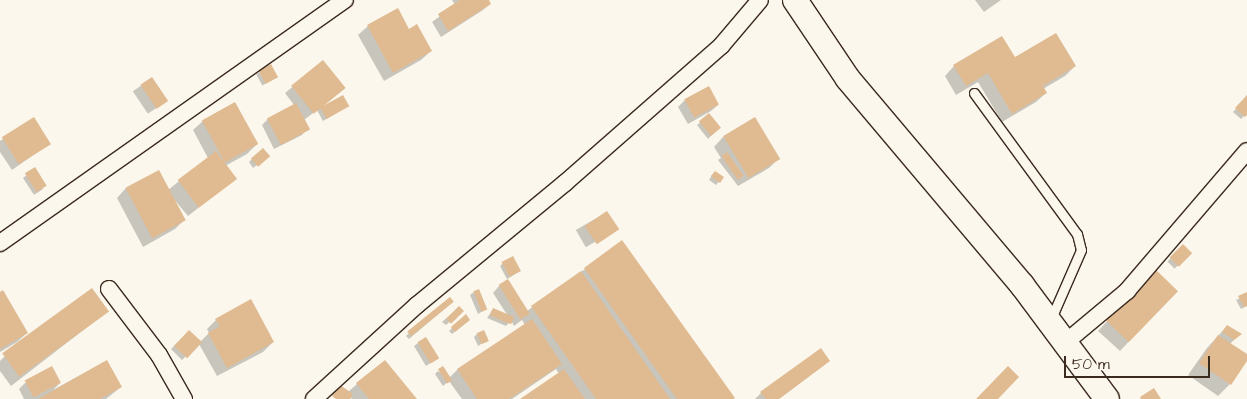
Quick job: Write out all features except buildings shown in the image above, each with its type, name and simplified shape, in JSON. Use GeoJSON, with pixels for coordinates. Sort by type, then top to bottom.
{"type":"FeatureCollection","features":[{"type":"Feature","properties":{"kind":"street"},"geometry":{"type":"LineString","coordinates":[[0,243],[345,0]]}},
{"type":"Feature","properties":{"kind":"street"},"geometry":{"type":"LineString","coordinates":[[314,399],[416,305],[565,183],[722,46],[760,0]]}},
{"type":"Feature","properties":{"kind":"street"},"geometry":{"type":"LineString","coordinates":[[795,0],[848,79],[1022,285],[1108,399]]}},
{"type":"Feature","properties":{"kind":"street"},"geometry":{"type":"LineString","coordinates":[[1066,342],[1127,291],[1247,151]]}},
{"type":"Feature","properties":{"kind":"street"},"geometry":{"type":"LineString","coordinates":[[109,289],[159,355],[184,399]]}},
{"type":"Feature","properties":{"kind":"lane"},"geometry":{"type":"LineString","coordinates":[[974,93],[1077,234],[1082,250],[1050,321]]}}]}
